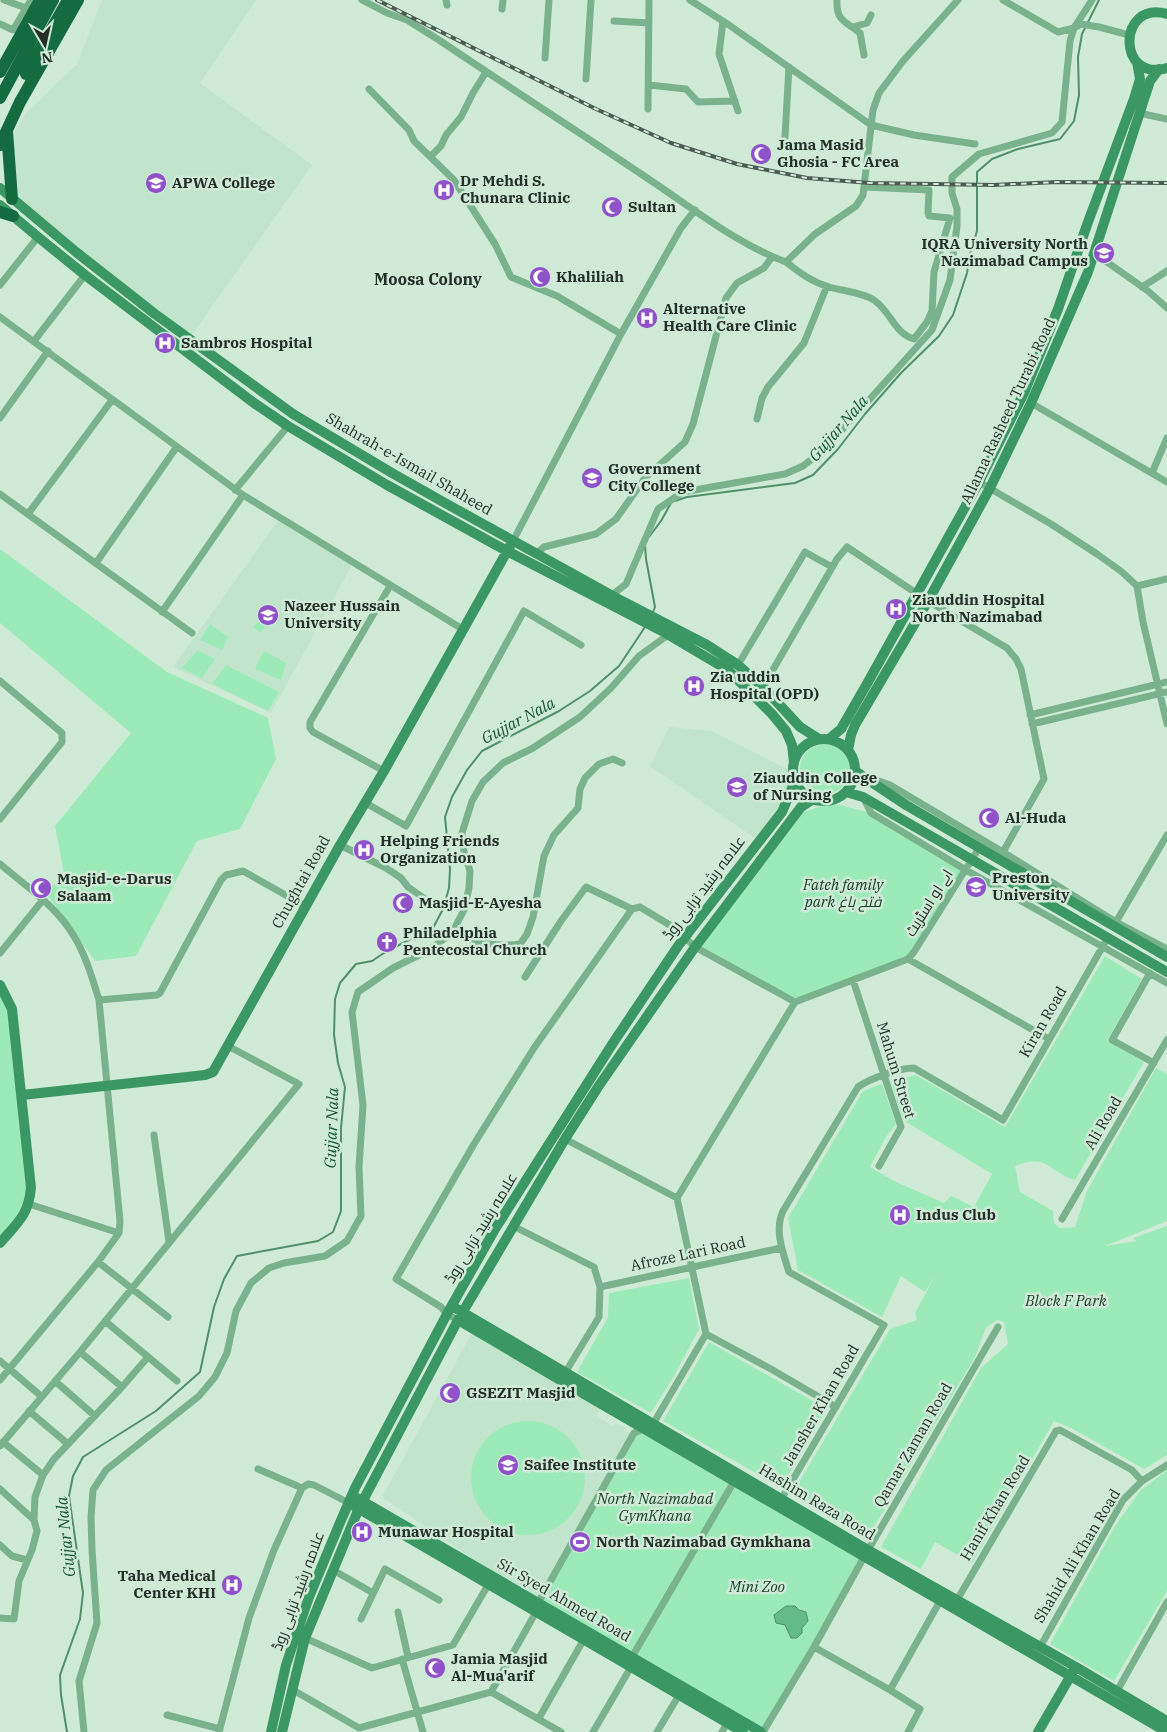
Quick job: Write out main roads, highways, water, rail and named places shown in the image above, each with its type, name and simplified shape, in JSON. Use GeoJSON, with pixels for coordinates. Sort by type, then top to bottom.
{"type":"FeatureCollection","features":[{"type":"Feature","properties":{"kind":"highway"},"geometry":{"type":"LineString","coordinates":[[0,72],[40,0]]}},
{"type":"Feature","properties":{"kind":"highway"},"geometry":{"type":"LineString","coordinates":[[0,98],[53,0]]}},
{"type":"Feature","properties":{"kind":"highway"},"geometry":{"type":"LineString","coordinates":[[0,145],[3,129],[47,36],[68,0]]}},
{"type":"Feature","properties":{"kind":"highway"},"geometry":{"type":"LineString","coordinates":[[12,199],[3,129],[78,0]]}},
{"type":"Feature","properties":{"kind":"highway"},"geometry":{"type":"LineString","coordinates":[[0,212],[13,216]]}},
{"type":"Feature","properties":{"kind":"main road","name":"Allama Rasheed Turabi Road"},"geometry":{"type":"LineString","coordinates":[[824,739],[841,729],[979,482],[1031,376],[1058,309],[1140,79],[1137,62],[1131,54],[1128,45],[1132,26],[1146,14],[1155,12],[1167,14]]}},
{"type":"Feature","properties":{"kind":"main road"},"geometry":{"type":"LineString","coordinates":[[1137,62],[1146,67],[1163,68]]}},
{"type":"Feature","properties":{"kind":"main road","name":"Allama Rasheed Turabi Road"},"geometry":{"type":"LineString","coordinates":[[848,750],[856,725],[928,601],[990,488],[1031,403],[1094,253],[1150,81],[1163,68]]}},
{"type":"Feature","properties":{"kind":"main road","name":"Shahrah-e-Ismail Shaheed"},"geometry":{"type":"LineString","coordinates":[[0,188],[76,252],[155,314],[293,414],[392,473],[612,595],[620,605],[728,670],[772,714],[786,731],[792,745],[794,763]]}},
{"type":"Feature","properties":{"kind":"main road","name":"Shahrah-e-Ismail Shaheed"},"geometry":{"type":"LineString","coordinates":[[0,205],[85,275],[254,403],[288,426],[387,485],[507,551],[620,605],[678,629],[707,645],[738,665],[763,687],[800,727],[824,739]]}},
{"type":"Feature","properties":{"kind":"main road"},"geometry":{"type":"LineString","coordinates":[[1031,376],[1041,380]]}},
{"type":"Feature","properties":{"kind":"main road"},"geometry":{"type":"LineString","coordinates":[[1008,423],[1019,428]]}},
{"type":"Feature","properties":{"kind":"main road","name":"Chughtai Road"},"geometry":{"type":"LineString","coordinates":[[22,1095],[205,1075],[213,1072],[305,906],[364,802],[384,771],[513,541]]}},
{"type":"Feature","properties":{"kind":"main road"},"geometry":{"type":"LineString","coordinates":[[860,773],[854,778],[846,792],[839,797],[831,800],[822,800],[813,798],[800,788],[795,781],[794,763],[802,748],[810,742],[824,739],[838,742],[848,750],[860,773],[906,805],[1167,957]]}},
{"type":"Feature","properties":{"kind":"main road","name":"علامہ رشید ترابی روڈ"},"geometry":{"type":"LineString","coordinates":[[271,1732],[286,1665],[304,1614],[350,1499],[450,1310],[495,1229],[613,1043],[684,938],[782,812],[795,781]]}},
{"type":"Feature","properties":{"kind":"main road"},"geometry":{"type":"LineString","coordinates":[[846,792],[862,797],[971,860],[1105,942],[1167,972]]}},
{"type":"Feature","properties":{"kind":"main road","name":"علامہ رشید ترابی روڈ"},"geometry":{"type":"LineString","coordinates":[[282,1732],[305,1638],[333,1570],[361,1505],[460,1316],[598,1087],[695,947],[801,807],[813,798]]}},
{"type":"Feature","properties":{"kind":"main road"},"geometry":{"type":"LineString","coordinates":[[0,985],[12,1009],[31,1188],[26,1213],[0,1243]]}},
{"type":"Feature","properties":{"kind":"main road","name":"Hashim Raza Road"},"geometry":{"type":"LineString","coordinates":[[450,1310],[643,1428],[736,1477],[782,1498],[940,1601],[1073,1671],[1117,1691],[1167,1721]]}},
{"type":"Feature","properties":{"kind":"main road","name":"Hashim Raza Road"},"geometry":{"type":"LineString","coordinates":[[460,1316],[653,1424],[736,1477],[866,1553],[957,1600],[1040,1647],[1073,1671],[1167,1732]]}},
{"type":"Feature","properties":{"kind":"main road","name":"Sir Syed Ahmed Road"},"geometry":{"type":"LineString","coordinates":[[350,1499],[632,1662],[762,1732]]}},
{"type":"Feature","properties":{"kind":"main road","name":"Sir Syed Ahmed Road"},"geometry":{"type":"LineString","coordinates":[[361,1505],[488,1584],[537,1607],[584,1639],[632,1662],[725,1728],[743,1732]]}},
{"type":"Feature","properties":{"kind":"main road"},"geometry":{"type":"LineString","coordinates":[[1038,1732],[1073,1671]]}},
{"type":"Feature","properties":{"kind":"waterway","name":"Gujjar Nala"},"geometry":{"type":"LineString","coordinates":[[1088,22],[1099,0]]}},
{"type":"Feature","properties":{"kind":"waterway","name":"Gujjar Nala"},"geometry":{"type":"LineString","coordinates":[[675,501],[687,497],[795,483],[813,475],[838,449],[865,414],[901,373],[939,336],[953,315],[967,273],[977,231],[977,172],[992,159],[1018,149],[1060,139],[1074,121],[1079,95],[1078,57],[1082,34],[1086,26]]}},
{"type":"Feature","properties":{"kind":"waterway","name":"Gujjar Nala"},"geometry":{"type":"LineString","coordinates":[[649,537],[671,503]]}},
{"type":"Feature","properties":{"kind":"waterway","name":"Gujjar Nala"},"geometry":{"type":"LineString","coordinates":[[645,545],[655,607],[653,612]]}},
{"type":"Feature","properties":{"kind":"waterway","name":"Gujjar Nala"},"geometry":{"type":"LineString","coordinates":[[67,1732],[60,1675],[80,1619],[83,1593],[69,1496],[73,1476],[83,1457],[156,1411],[200,1372],[214,1307],[224,1279],[237,1256],[318,1241],[333,1232],[341,1211],[341,1128],[345,1087],[338,1063],[334,1035],[335,999],[340,983],[356,964],[372,961],[387,951],[433,928],[443,909],[449,888],[450,869],[445,817],[452,797],[467,770],[482,751],[559,711],[590,691],[619,666],[645,627]]}},
{"type":"Feature","properties":{"kind":"railway"},"geometry":{"type":"LineString","coordinates":[[377,0],[596,109],[671,143],[737,164],[807,178],[870,183],[994,185],[1057,182],[1167,183]]}},
{"type":"Feature","properties":{"kind":"place","name":"Jama Masid Ghosia - FC Area"},"geometry":{"type":"Point","coordinates":[761,154]}},
{"type":"Feature","properties":{"kind":"place","name":"APWA College"},"geometry":{"type":"Point","coordinates":[156,183]}},
{"type":"Feature","properties":{"kind":"place","name":"Dr Mehdi S. Chunara Clinic"},"geometry":{"type":"Point","coordinates":[444,190]}},
{"type":"Feature","properties":{"kind":"place","name":"Sultan"},"geometry":{"type":"Point","coordinates":[612,207]}},
{"type":"Feature","properties":{"kind":"place","name":"IQRA University North Nazimabad Campus"},"geometry":{"type":"Point","coordinates":[1104,253]}},
{"type":"Feature","properties":{"kind":"place","name":"Khaliliah"},"geometry":{"type":"Point","coordinates":[540,277]}},
{"type":"Feature","properties":{"kind":"place","name":"Alternative Health Care Clinic"},"geometry":{"type":"Point","coordinates":[647,318]}},
{"type":"Feature","properties":{"kind":"place","name":"Sambros Hospital"},"geometry":{"type":"Point","coordinates":[165,343]}},
{"type":"Feature","properties":{"kind":"place","name":"Government City College"},"geometry":{"type":"Point","coordinates":[592,478]}},
{"type":"Feature","properties":{"kind":"place","name":"Ziauddin Hospital North Nazimabad"},"geometry":{"type":"Point","coordinates":[896,609]}},
{"type":"Feature","properties":{"kind":"place","name":"Nazeer Hussain University"},"geometry":{"type":"Point","coordinates":[268,615]}},
{"type":"Feature","properties":{"kind":"place","name":"Zia uddin Hospital (OPD)"},"geometry":{"type":"Point","coordinates":[694,686]}},
{"type":"Feature","properties":{"kind":"place","name":"Ziauddin College of Nursing"},"geometry":{"type":"Point","coordinates":[737,787]}},
{"type":"Feature","properties":{"kind":"place","name":"Al-Huda"},"geometry":{"type":"Point","coordinates":[989,818]}},
{"type":"Feature","properties":{"kind":"place","name":"Helping Friends Organization"},"geometry":{"type":"Point","coordinates":[364,850]}},
{"type":"Feature","properties":{"kind":"place","name":"Preston University"},"geometry":{"type":"Point","coordinates":[976,887]}},
{"type":"Feature","properties":{"kind":"place","name":"Masjid-e-Darus Salaam"},"geometry":{"type":"Point","coordinates":[41,888]}},
{"type":"Feature","properties":{"kind":"place","name":"Masjid-E-Ayesha"},"geometry":{"type":"Point","coordinates":[403,903]}},
{"type":"Feature","properties":{"kind":"place","name":"Philadelphia Pentecostal Church"},"geometry":{"type":"Point","coordinates":[387,942]}},
{"type":"Feature","properties":{"kind":"place","name":"Indus Club"},"geometry":{"type":"Point","coordinates":[900,1215]}},
{"type":"Feature","properties":{"kind":"place","name":"GSEZIT Masjid"},"geometry":{"type":"Point","coordinates":[450,1393]}},
{"type":"Feature","properties":{"kind":"place","name":"Saifee Institute"},"geometry":{"type":"Point","coordinates":[508,1465]}},
{"type":"Feature","properties":{"kind":"place","name":"Munawar Hospital"},"geometry":{"type":"Point","coordinates":[362,1532]}},
{"type":"Feature","properties":{"kind":"place","name":"North Nazimabad Gymkhana"},"geometry":{"type":"Point","coordinates":[580,1542]}},
{"type":"Feature","properties":{"kind":"place","name":"Taha Medical Center KHI"},"geometry":{"type":"Point","coordinates":[232,1585]}},
{"type":"Feature","properties":{"kind":"place","name":"Jamia Masjid Al-Mua'arif"},"geometry":{"type":"Point","coordinates":[435,1668]}},
{"type":"Feature","properties":{"kind":"district","name":"Moosa Colony"},"geometry":{"type":"Point","coordinates":[428,279]}},
{"type":"Feature","properties":{"kind":"park label","name":"Fateh family park فتح باغ"},"geometry":{"type":"Point","coordinates":[843,894]}},
{"type":"Feature","properties":{"kind":"park label","name":"Block F Park"},"geometry":{"type":"Point","coordinates":[1066,1301]}},
{"type":"Feature","properties":{"kind":"park label","name":"North Nazimabad GymKhana"},"geometry":{"type":"Point","coordinates":[655,1508]}},
{"type":"Feature","properties":{"kind":"park label","name":"Mini Zoo"},"geometry":{"type":"Point","coordinates":[757,1587]}}]}
